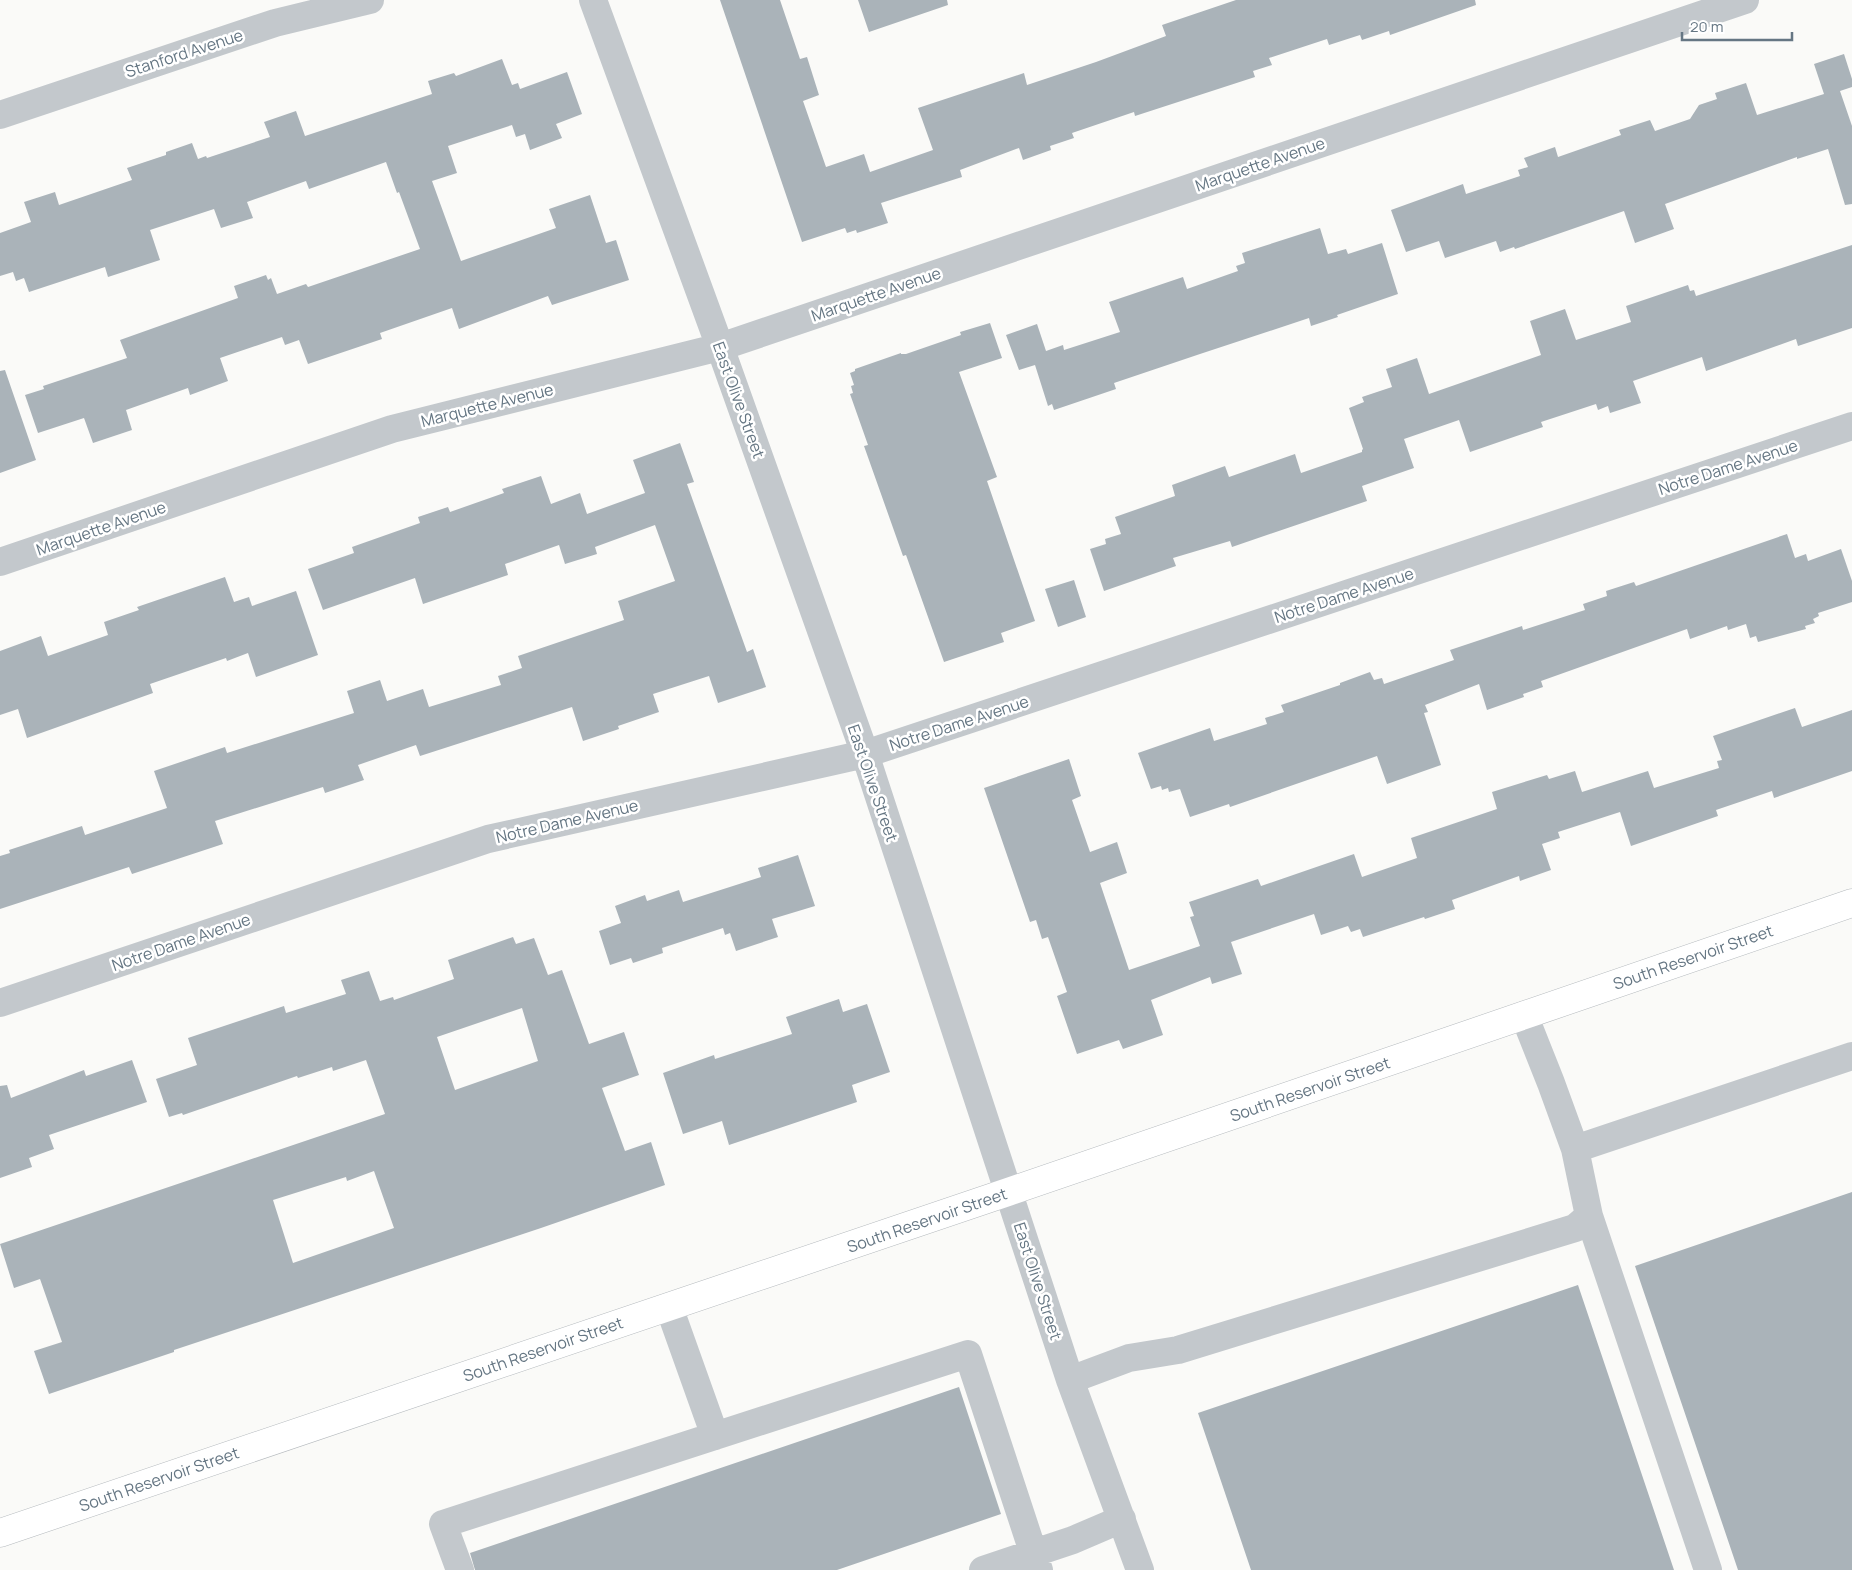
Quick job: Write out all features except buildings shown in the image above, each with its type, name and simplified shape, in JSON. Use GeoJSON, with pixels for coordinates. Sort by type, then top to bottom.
{"type":"FeatureCollection","features":[{"type":"Feature","properties":{"kind":"main road","name":"South Reservoir Street"},"geometry":{"type":"LineString","coordinates":[[0,1533],[1008,1192],[1852,903]]}},
{"type":"Feature","properties":{"kind":"street","name":"Stanford Avenue"},"geometry":{"type":"LineString","coordinates":[[0,114],[275,23],[370,0]]}},
{"type":"Feature","properties":{"kind":"street","name":"East Olive Street"},"geometry":{"type":"LineString","coordinates":[[593,0],[720,347],[865,754],[1070,1380],[1140,1570]]}},
{"type":"Feature","properties":{"kind":"street","name":"Marquette Avenue"},"geometry":{"type":"LineString","coordinates":[[0,562],[392,429],[720,347],[1745,0]]}},
{"type":"Feature","properties":{"kind":"street","name":"Notre Dame Avenue"},"geometry":{"type":"LineString","coordinates":[[0,1002],[488,839],[865,754],[1852,426]]}},
{"type":"Feature","properties":{"kind":"street"},"geometry":{"type":"LineString","coordinates":[[1524,1015],[1552,1083],[1575,1149],[1589,1216],[1708,1570]]}},
{"type":"Feature","properties":{"kind":"street"},"geometry":{"type":"LineString","coordinates":[[1575,1149],[1852,1056]]}},
{"type":"Feature","properties":{"kind":"street"},"geometry":{"type":"LineString","coordinates":[[1070,1380],[1129,1358],[1178,1350],[1575,1228],[1589,1216]]}},
{"type":"Feature","properties":{"kind":"street"},"geometry":{"type":"LineString","coordinates":[[669,1307],[715,1436]]}},
{"type":"Feature","properties":{"kind":"street"},"geometry":{"type":"LineString","coordinates":[[460,1570],[443,1524],[968,1354],[1037,1561]]}},
{"type":"Feature","properties":{"kind":"street"},"geometry":{"type":"LineString","coordinates":[[983,1570],[1037,1561],[1073,1540],[1122,1519]]}}]}
